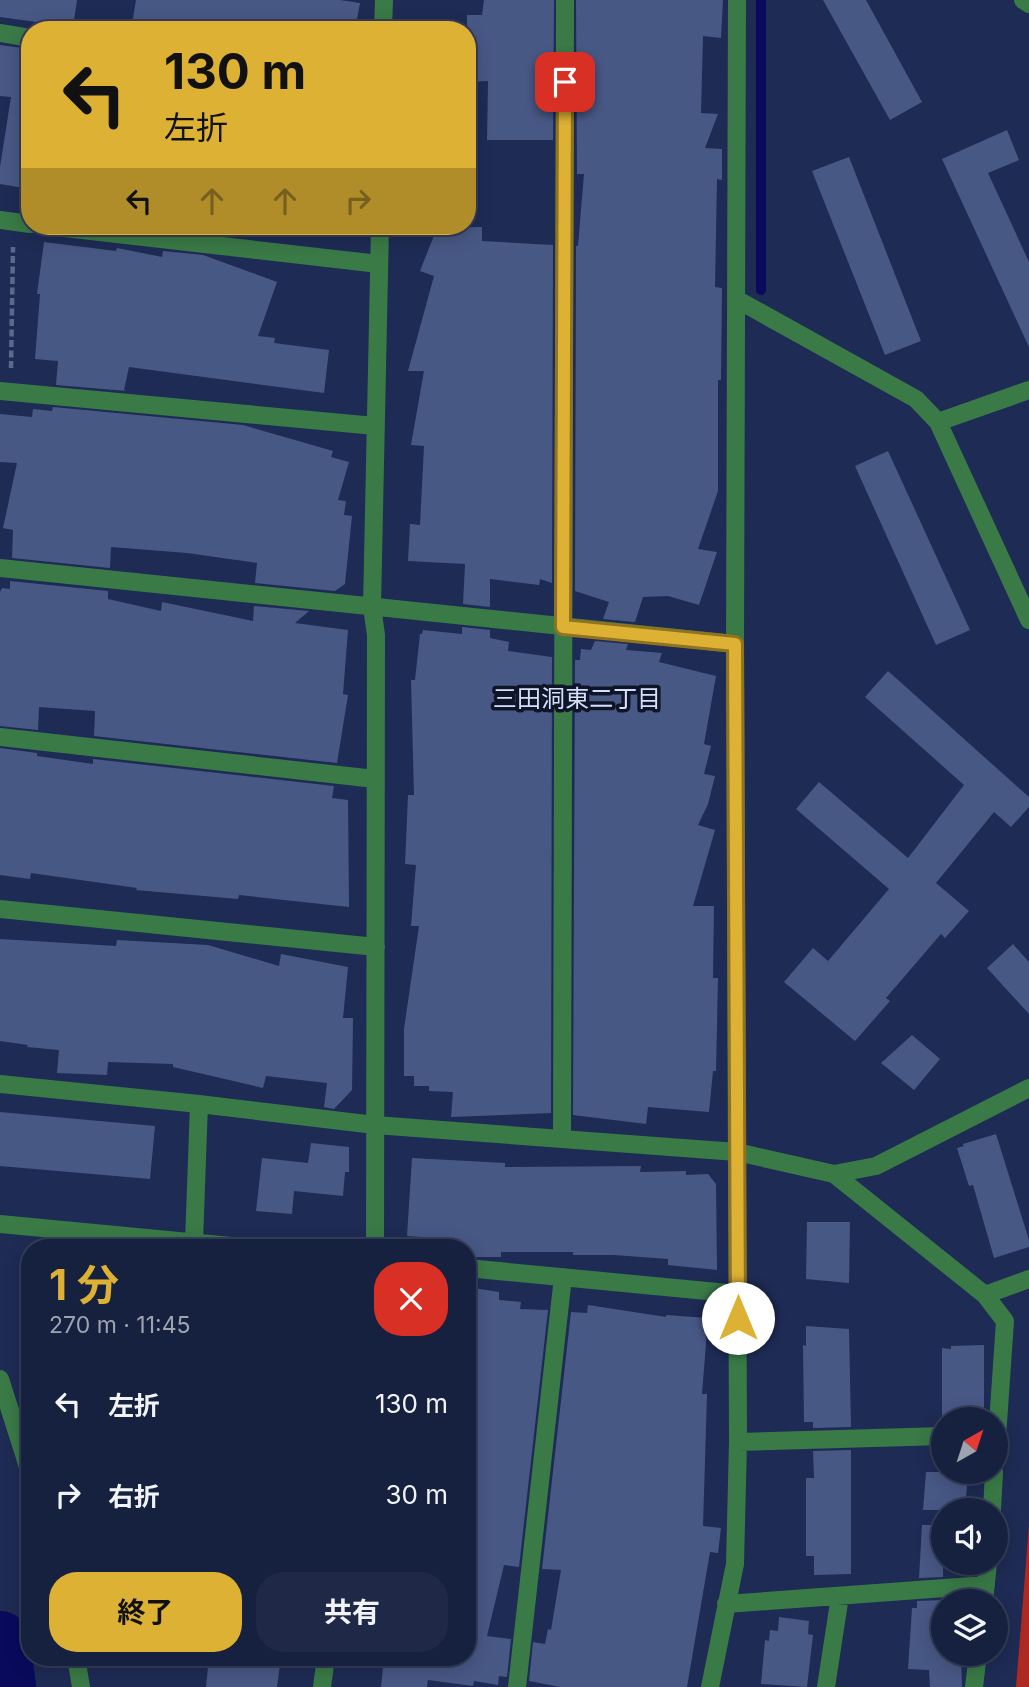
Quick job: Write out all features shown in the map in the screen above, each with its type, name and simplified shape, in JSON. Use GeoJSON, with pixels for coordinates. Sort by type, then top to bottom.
{"type":"FeatureCollection","features":[{"type":"Feature","properties":{"kind":"street"},"geometry":{"type":"LineString","coordinates":[[383,21],[384,0]]}},
{"type":"Feature","properties":{"kind":"street"},"geometry":{"type":"LineString","coordinates":[[562,1139],[565,0]]}},
{"type":"Feature","properties":{"kind":"street"},"geometry":{"type":"LineString","coordinates":[[710,1687],[735,1564],[738,1442],[735,644],[737,0]]}},
{"type":"Feature","properties":{"kind":"street"},"geometry":{"type":"LineString","coordinates":[[1023,0],[1029,4]]}},
{"type":"Feature","properties":{"kind":"street"},"geometry":{"type":"LineString","coordinates":[[0,33],[21,36]]}},
{"type":"Feature","properties":{"kind":"street"},"geometry":{"type":"LineString","coordinates":[[126,235],[379,264]]}},
{"type":"Feature","properties":{"kind":"street"},"geometry":{"type":"LineString","coordinates":[[375,1239],[376,635],[372,607],[380,235]]}},
{"type":"Feature","properties":{"kind":"street"},"geometry":{"type":"LineString","coordinates":[[738,300],[916,399],[938,422],[1028,616]]}},
{"type":"Feature","properties":{"kind":"street"},"geometry":{"type":"LineString","coordinates":[[938,422],[1029,390]]}},
{"type":"Feature","properties":{"kind":"street"},"geometry":{"type":"LineString","coordinates":[[6,391],[375,426]]}},
{"type":"Feature","properties":{"kind":"street"},"geometry":{"type":"LineString","coordinates":[[0,568],[735,644]]}},
{"type":"Feature","properties":{"kind":"street"},"geometry":{"type":"LineString","coordinates":[[0,737],[375,779]]}},
{"type":"Feature","properties":{"kind":"street"},"geometry":{"type":"LineString","coordinates":[[0,909],[376,947]]}},
{"type":"Feature","properties":{"kind":"street"},"geometry":{"type":"LineString","coordinates":[[0,1084],[375,1125],[737,1152],[834,1174],[876,1166],[1029,1087]]}},
{"type":"Feature","properties":{"kind":"street"},"geometry":{"type":"LineString","coordinates":[[194,1239],[199,1104]]}},
{"type":"Feature","properties":{"kind":"street"},"geometry":{"type":"LineString","coordinates":[[834,1174],[985,1295],[1004,1321],[998,1407]]}},
{"type":"Feature","properties":{"kind":"street"},"geometry":{"type":"LineString","coordinates":[[0,1224],[162,1239]]}},
{"type":"Feature","properties":{"kind":"street"},"geometry":{"type":"LineString","coordinates":[[476,1269],[738,1294]]}},
{"type":"Feature","properties":{"kind":"street"},"geometry":{"type":"LineString","coordinates":[[517,1687],[563,1277]]}},
{"type":"Feature","properties":{"kind":"street"},"geometry":{"type":"LineString","coordinates":[[985,1295],[1029,1279]]}},
{"type":"Feature","properties":{"kind":"street"},"geometry":{"type":"LineString","coordinates":[[0,1380],[21,1418]]}},
{"type":"Feature","properties":{"kind":"street"},"geometry":{"type":"LineString","coordinates":[[738,1442],[931,1436]]}},
{"type":"Feature","properties":{"kind":"street"},"geometry":{"type":"LineString","coordinates":[[726,1604],[840,1596],[931,1594]]}},
{"type":"Feature","properties":{"kind":"street"},"geometry":{"type":"LineString","coordinates":[[826,1687],[840,1596]]}},
{"type":"Feature","properties":{"kind":"street"},"geometry":{"type":"LineString","coordinates":[[78,1666],[81,1687]]}},
{"type":"Feature","properties":{"kind":"street"},"geometry":{"type":"LineString","coordinates":[[322,1687],[325,1666]]}},
{"type":"Feature","properties":{"kind":"street"},"geometry":{"type":"LineString","coordinates":[[974,1687],[977,1666]]}},
{"type":"Feature","properties":{"kind":"path"},"geometry":{"type":"LineString","coordinates":[[6,391],[14,222]]}},
{"type":"Feature","properties":{"kind":"shaded area"},"geometry":{"type":"Polygon","coordinates":[[[1029,1525],[1029,1687],[1016,1687],[1029,1525]]]}},
{"type":"Feature","properties":{"kind":"building"},"geometry":{"type":"Polygon","coordinates":[[[0,0],[77,0],[74,21],[29,21],[0,17],[0,0]]]}},
{"type":"Feature","properties":{"kind":"building"},"geometry":{"type":"Polygon","coordinates":[[[136,0],[340,0],[360,3],[357,21],[132,21],[136,0]]]}},
{"type":"Feature","properties":{"kind":"building"},"geometry":{"type":"Polygon","coordinates":[[[484,0],[554,0],[553,140],[487,140],[488,81],[476,82],[476,21],[467,21],[467,15],[482,15],[484,0]]]}},
{"type":"Feature","properties":{"kind":"building"},"geometry":{"type":"Polygon","coordinates":[[[576,0],[723,0],[721,38],[703,36],[701,113],[718,114],[705,148],[722,149],[722,180],[717,179],[715,287],[722,288],[721,380],[718,380],[718,491],[698,549],[717,552],[699,605],[668,596],[643,597],[635,622],[603,619],[609,602],[575,591],[576,246],[584,174],[577,174],[576,0]]]}},
{"type":"Feature","properties":{"kind":"building"},"geometry":{"type":"Polygon","coordinates":[[[823,0],[866,0],[922,102],[890,120],[823,0]]]}},
{"type":"Feature","properties":{"kind":"building"},"geometry":{"type":"Polygon","coordinates":[[[0,45],[21,48],[21,188],[0,184],[0,167],[11,97],[0,96],[0,45]]]}},
{"type":"Feature","properties":{"kind":"building"},"geometry":{"type":"Polygon","coordinates":[[[1007,130],[1019,160],[988,173],[1029,262],[1029,347],[942,159],[1007,130]]]}},
{"type":"Feature","properties":{"kind":"building"},"geometry":{"type":"Polygon","coordinates":[[[849,157],[921,341],[885,355],[812,171],[849,157]]]}},
{"type":"Feature","properties":{"kind":"building"},"geometry":{"type":"Polygon","coordinates":[[[476,227],[482,227],[482,241],[553,245],[552,583],[540,579],[539,585],[490,579],[490,607],[463,604],[465,564],[408,561],[410,524],[420,525],[424,446],[411,445],[424,371],[408,371],[434,276],[420,271],[434,235],[476,235],[476,227]]]}},
{"type":"Feature","properties":{"kind":"building"},"geometry":{"type":"Polygon","coordinates":[[[44,242],[116,251],[117,248],[162,257],[163,251],[203,255],[277,282],[258,336],[275,338],[274,343],[329,350],[324,393],[129,367],[124,390],[127,391],[56,385],[58,361],[35,359],[40,294],[37,294],[44,242]]]}},
{"type":"Feature","properties":{"kind":"building"},"geometry":{"type":"Polygon","coordinates":[[[53,407],[243,425],[333,451],[331,457],[349,462],[338,500],[346,501],[344,515],[352,516],[345,584],[335,591],[255,583],[257,563],[187,553],[111,547],[110,568],[12,558],[13,530],[3,528],[17,463],[0,462],[0,414],[32,417],[33,409],[52,411],[53,407]]]}},
{"type":"Feature","properties":{"kind":"building"},"geometry":{"type":"Polygon","coordinates":[[[888,451],[970,630],[936,645],[855,466],[888,451]]]}},
{"type":"Feature","properties":{"kind":"building"},"geometry":{"type":"Polygon","coordinates":[[[10,581],[108,591],[108,599],[161,611],[162,602],[253,621],[254,606],[309,611],[295,623],[348,630],[343,694],[348,695],[337,763],[94,736],[95,711],[39,707],[38,730],[0,726],[0,592],[2,588],[10,589],[10,581]]]}},
{"type":"Feature","properties":{"kind":"building"},"geometry":{"type":"Polygon","coordinates":[[[462,627],[490,630],[490,638],[509,642],[508,651],[552,657],[551,1113],[451,1117],[453,1092],[429,1091],[429,1086],[414,1086],[414,1076],[404,1076],[404,1029],[419,926],[411,926],[416,865],[405,864],[408,795],[414,795],[411,680],[415,680],[420,634],[423,630],[462,634],[462,627]]]}},
{"type":"Feature","properties":{"kind":"building"},"geometry":{"type":"Polygon","coordinates":[[[595,641],[628,644],[626,650],[662,653],[659,662],[716,676],[704,744],[711,746],[704,774],[715,776],[708,804],[698,825],[715,830],[693,906],[714,906],[713,978],[718,978],[716,1071],[713,1071],[709,1112],[648,1107],[646,1124],[573,1115],[575,660],[580,660],[581,649],[591,650],[595,641]]]}},
{"type":"Feature","properties":{"kind":"building"},"geometry":{"type":"Polygon","coordinates":[[[888,671],[1029,797],[1029,807],[1011,827],[994,812],[936,883],[969,911],[945,938],[941,934],[886,998],[890,1001],[855,1041],[784,982],[813,948],[828,961],[889,889],[796,809],[819,782],[908,858],[964,785],[865,697],[888,671]]]}},
{"type":"Feature","properties":{"kind":"building"},"geometry":{"type":"Polygon","coordinates":[[[0,748],[93,764],[93,759],[334,786],[332,798],[348,800],[349,907],[239,895],[238,899],[136,890],[137,888],[31,873],[30,879],[0,875],[0,748]]]}},
{"type":"Feature","properties":{"kind":"building"},"geometry":{"type":"Polygon","coordinates":[[[0,939],[116,946],[117,940],[208,945],[279,966],[281,954],[348,967],[343,1018],[353,1018],[352,1090],[334,1109],[324,1107],[327,1083],[266,1076],[263,1088],[173,1067],[173,1064],[108,1062],[107,1075],[57,1073],[59,1050],[0,1041],[0,939]]]}},
{"type":"Feature","properties":{"kind":"building"},"geometry":{"type":"Polygon","coordinates":[[[1013,944],[1029,962],[1029,1014],[987,968],[1013,944]]]}},
{"type":"Feature","properties":{"kind":"building"},"geometry":{"type":"Polygon","coordinates":[[[912,1035],[940,1059],[914,1090],[881,1063],[912,1035]]]}},
{"type":"Feature","properties":{"kind":"building"},"geometry":{"type":"Polygon","coordinates":[[[0,1112],[155,1126],[150,1179],[0,1166],[0,1112]]]}},
{"type":"Feature","properties":{"kind":"building"},"geometry":{"type":"Polygon","coordinates":[[[996,1134],[1029,1247],[994,1258],[973,1185],[969,1186],[957,1148],[996,1134]]]}},
{"type":"Feature","properties":{"kind":"building"},"geometry":{"type":"Polygon","coordinates":[[[311,1143],[349,1147],[349,1172],[345,1172],[343,1196],[294,1191],[292,1214],[256,1211],[262,1158],[308,1163],[311,1143]]]}},
{"type":"Feature","properties":{"kind":"building"},"geometry":{"type":"Polygon","coordinates":[[[412,1158],[505,1163],[505,1167],[641,1166],[640,1172],[686,1171],[686,1175],[708,1174],[716,1184],[717,1270],[668,1265],[668,1259],[573,1255],[573,1252],[501,1252],[501,1257],[476,1257],[476,1239],[407,1236],[412,1158]]]}},
{"type":"Feature","properties":{"kind":"building"},"geometry":{"type":"Polygon","coordinates":[[[807,1222],[850,1222],[849,1283],[806,1279],[807,1222]]]}},
{"type":"Feature","properties":{"kind":"building"},"geometry":{"type":"Polygon","coordinates":[[[476,1288],[499,1292],[499,1300],[521,1302],[520,1309],[548,1310],[519,1567],[504,1565],[487,1636],[511,1639],[507,1677],[499,1676],[498,1685],[474,1681],[473,1686],[428,1680],[427,1687],[381,1687],[383,1666],[476,1666],[476,1288]]]}},
{"type":"Feature","properties":{"kind":"building"},"geometry":{"type":"Polygon","coordinates":[[[588,1305],[666,1317],[708,1318],[702,1394],[707,1394],[703,1526],[721,1528],[718,1553],[710,1552],[687,1687],[560,1687],[529,1681],[533,1642],[545,1644],[548,1629],[551,1630],[561,1570],[542,1569],[571,1312],[587,1313],[588,1305]]]}},
{"type":"Feature","properties":{"kind":"building"},"geometry":{"type":"Polygon","coordinates":[[[806,1326],[849,1329],[851,1427],[813,1428],[813,1422],[804,1422],[803,1345],[806,1346],[806,1326]]]}},
{"type":"Feature","properties":{"kind":"building"},"geometry":{"type":"Polygon","coordinates":[[[984,1345],[984,1407],[942,1407],[942,1348],[951,1349],[951,1346],[984,1345]]]}},
{"type":"Feature","properties":{"kind":"building"},"geometry":{"type":"Polygon","coordinates":[[[851,1450],[851,1574],[814,1575],[814,1556],[806,1556],[806,1478],[814,1478],[813,1451],[851,1450]]]}},
{"type":"Feature","properties":{"kind":"building"},"geometry":{"type":"Polygon","coordinates":[[[926,1472],[931,1472],[931,1484],[967,1484],[966,1498],[931,1498],[931,1510],[923,1510],[926,1472]]]}},
{"type":"Feature","properties":{"kind":"building"},"geometry":{"type":"Polygon","coordinates":[[[922,1525],[931,1525],[931,1575],[943,1577],[919,1578],[922,1525]]]}},
{"type":"Feature","properties":{"kind":"building"},"geometry":{"type":"Polygon","coordinates":[[[931,1600],[931,1666],[961,1666],[962,1687],[930,1687],[929,1670],[908,1669],[912,1608],[917,1608],[917,1601],[931,1600]]]}},
{"type":"Feature","properties":{"kind":"building"},"geometry":{"type":"Polygon","coordinates":[[[779,1617],[809,1621],[808,1634],[813,1635],[807,1687],[761,1684],[765,1640],[769,1641],[770,1630],[778,1631],[779,1617]]]}},
{"type":"Feature","properties":{"kind":"building"},"geometry":{"type":"Polygon","coordinates":[[[208,1666],[280,1666],[277,1687],[206,1687],[208,1666]]]}},
{"type":"Feature","properties":{"kind":"waterway"},"geometry":{"type":"LineString","coordinates":[[761,0],[761,290]]}},
{"type":"Feature","properties":{"kind":"waterway"},"geometry":{"type":"LineString","coordinates":[[0,1641],[6,1687]]}},
{"type":"Feature","properties":{"kind":"district","name":"三田洞東二丁目"},"geometry":{"type":"Point","coordinates":[577,698]}},
{"type":"Feature","properties":{"kind":"route"},"geometry":{"type":"LineString","coordinates":[[565,82],[563,627],[735,644],[738,1318]]}}]}
